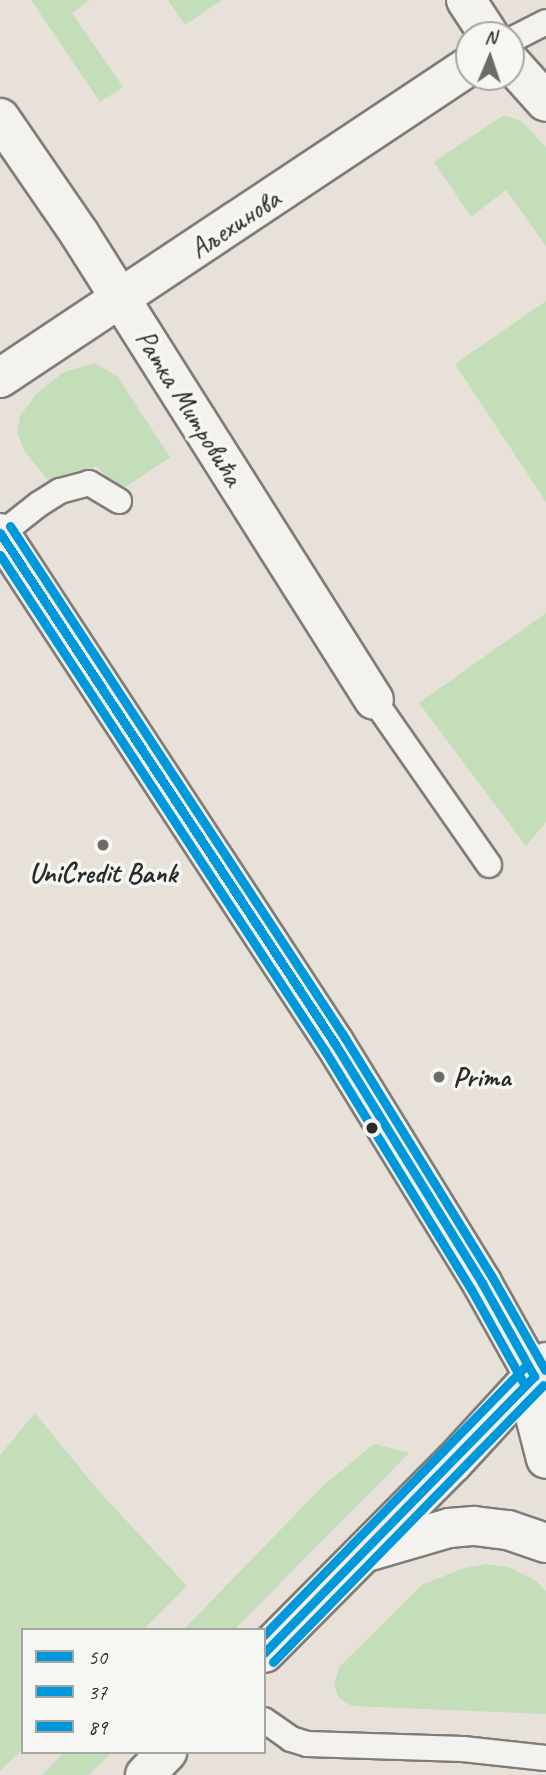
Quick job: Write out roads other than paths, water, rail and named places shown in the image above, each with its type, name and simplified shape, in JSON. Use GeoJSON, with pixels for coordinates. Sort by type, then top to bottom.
{"type":"FeatureCollection","features":[{"type":"Feature","properties":{"kind":"main road"},"geometry":{"type":"LineString","coordinates":[[466,0],[480,21]]}},
{"type":"Feature","properties":{"kind":"main road","name":"Аљехинова"},"geometry":{"type":"LineString","coordinates":[[0,378],[455,75]]}},
{"type":"Feature","properties":{"kind":"main road"},"geometry":{"type":"LineString","coordinates":[[525,79],[546,103]]}},
{"type":"Feature","properties":{"kind":"main road","name":"Ратка Митровића"},"geometry":{"type":"LineString","coordinates":[[0,118],[79,233],[374,700]]}},
{"type":"Feature","properties":{"kind":"main road"},"geometry":{"type":"LineString","coordinates":[[1,533],[335,1044],[542,1376],[535,1416],[546,1459]]}},
{"type":"Feature","properties":{"kind":"main road"},"geometry":{"type":"LineString","coordinates":[[266,1651],[542,1376]]}},
{"type":"Feature","properties":{"kind":"main road"},"geometry":{"type":"LineString","coordinates":[[365,1552],[449,1528],[474,1526],[508,1530],[546,1543]]}},
{"type":"Feature","properties":{"kind":"main road"},"geometry":{"type":"LineString","coordinates":[[145,1775],[165,1754]]}},
{"type":"Feature","properties":{"kind":"lane"},"geometry":{"type":"LineString","coordinates":[[525,33],[546,22]]}},
{"type":"Feature","properties":{"kind":"lane"},"geometry":{"type":"LineString","coordinates":[[1,533],[38,504],[61,492],[89,483],[119,501]]}},
{"type":"Feature","properties":{"kind":"lane"},"geometry":{"type":"LineString","coordinates":[[374,700],[489,865]]}},
{"type":"Feature","properties":{"kind":"lane"},"geometry":{"type":"LineString","coordinates":[[266,1721],[290,1739],[307,1744],[463,1749],[546,1758]]}},
{"type":"Feature","properties":{"kind":"place","name":"UniCredit Bank"},"geometry":{"type":"Point","coordinates":[103,845]}},
{"type":"Feature","properties":{"kind":"place","name":"Prima"},"geometry":{"type":"Point","coordinates":[439,1077]}}]}
